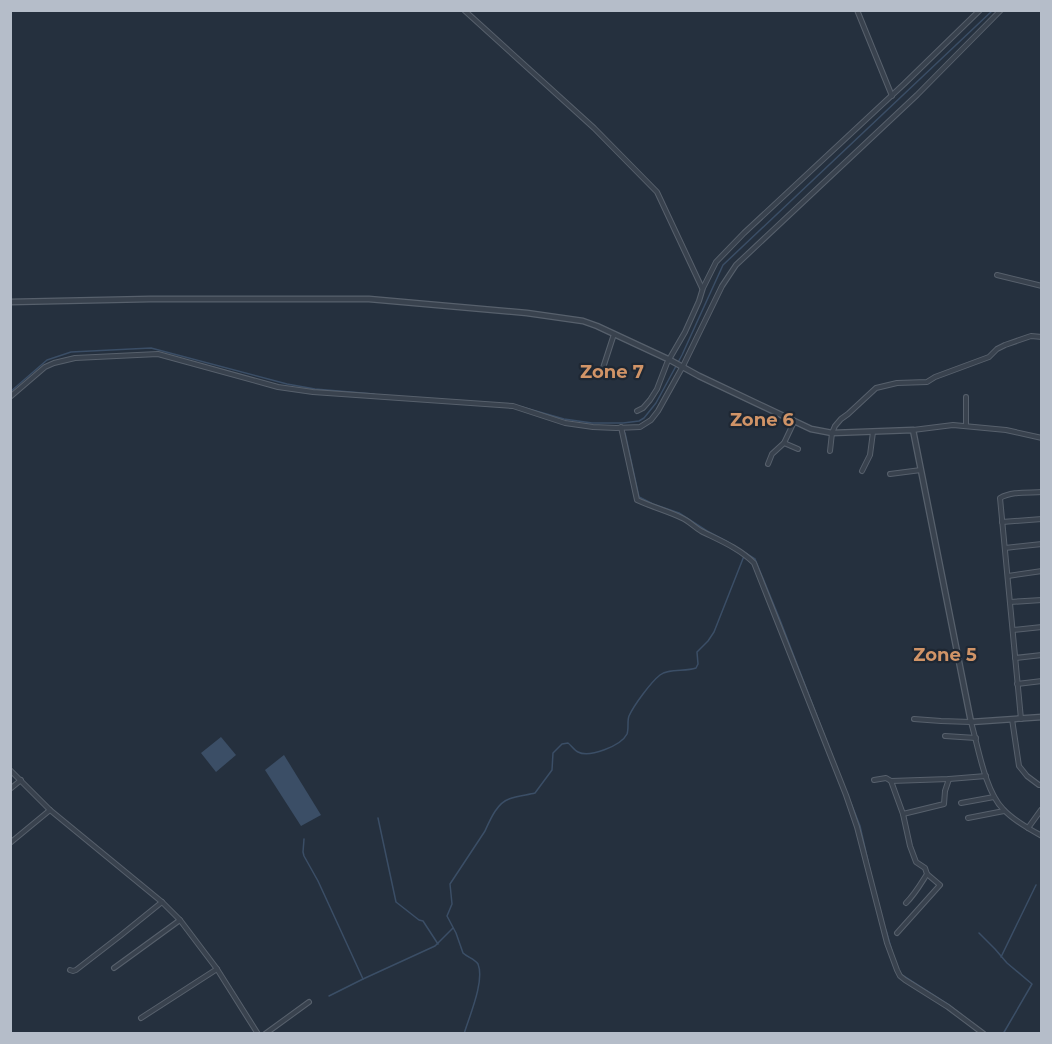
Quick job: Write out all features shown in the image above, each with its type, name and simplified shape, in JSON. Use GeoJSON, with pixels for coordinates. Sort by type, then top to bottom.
{"type":"FeatureCollection","features":[{"type":"Feature","properties":{"kind":"street"},"geometry":{"type":"LineString","coordinates":[[464,10],[594,128],[657,192],[703,288]]}},
{"type":"Feature","properties":{"kind":"street"},"geometry":{"type":"LineString","coordinates":[[857,10],[892,96]]}},
{"type":"Feature","properties":{"kind":"street"},"geometry":{"type":"LineString","coordinates":[[637,411],[650,400],[685,332],[716,262],[744,232],[892,96],[980,10]]}},
{"type":"Feature","properties":{"kind":"street"},"geometry":{"type":"LineString","coordinates":[[10,397],[45,367],[54,363],[75,358],[158,354],[278,387],[313,393],[513,406],[565,423],[593,427],[640,428],[658,411],[679,365],[736,265],[916,95],[1001,10]]}},
{"type":"Feature","properties":{"kind":"street"},"geometry":{"type":"LineString","coordinates":[[997,275],[1041,286]]}},
{"type":"Feature","properties":{"kind":"street"},"geometry":{"type":"LineString","coordinates":[[10,302],[150,299],[369,299],[527,314],[597,326],[812,429],[832,433],[873,432],[953,425],[1006,430],[1041,438]]}},
{"type":"Feature","properties":{"kind":"street"},"geometry":{"type":"LineString","coordinates":[[603,368],[614,334]]}},
{"type":"Feature","properties":{"kind":"street"},"geometry":{"type":"LineString","coordinates":[[830,451],[835,426],[876,388],[897,383],[927,382],[935,376],[989,357],[1005,345],[1031,336],[1041,337]]}},
{"type":"Feature","properties":{"kind":"street"},"geometry":{"type":"LineString","coordinates":[[966,396],[966,426]]}},
{"type":"Feature","properties":{"kind":"street"},"geometry":{"type":"LineString","coordinates":[[768,464],[772,454],[784,443],[794,422]]}},
{"type":"Feature","properties":{"kind":"street"},"geometry":{"type":"LineString","coordinates":[[621,428],[637,500],[690,522],[698,529],[743,553],[754,563],[850,806],[887,942],[897,970],[905,980],[948,1006],[984,1034]]}},
{"type":"Feature","properties":{"kind":"street"},"geometry":{"type":"LineString","coordinates":[[913,430],[971,722],[986,776],[994,797],[1004,811],[1041,836]]}},
{"type":"Feature","properties":{"kind":"street"},"geometry":{"type":"LineString","coordinates":[[862,471],[870,455],[873,432]]}},
{"type":"Feature","properties":{"kind":"street"},"geometry":{"type":"LineString","coordinates":[[784,443],[798,449]]}},
{"type":"Feature","properties":{"kind":"street"},"geometry":{"type":"LineString","coordinates":[[890,474],[921,470]]}},
{"type":"Feature","properties":{"kind":"street"},"geometry":{"type":"LineString","coordinates":[[1021,719],[1000,498],[1004,495],[1022,492],[1041,492]]}},
{"type":"Feature","properties":{"kind":"street"},"geometry":{"type":"LineString","coordinates":[[1002,522],[1041,519]]}},
{"type":"Feature","properties":{"kind":"street"},"geometry":{"type":"LineString","coordinates":[[1005,548],[1041,544]]}},
{"type":"Feature","properties":{"kind":"street"},"geometry":{"type":"LineString","coordinates":[[1008,576],[1041,571]]}},
{"type":"Feature","properties":{"kind":"street"},"geometry":{"type":"LineString","coordinates":[[1010,602],[1041,600]]}},
{"type":"Feature","properties":{"kind":"street"},"geometry":{"type":"LineString","coordinates":[[1013,630],[1041,627]]}},
{"type":"Feature","properties":{"kind":"street"},"geometry":{"type":"LineString","coordinates":[[1015,658],[1041,655]]}},
{"type":"Feature","properties":{"kind":"street"},"geometry":{"type":"LineString","coordinates":[[1017,684],[1041,681]]}},
{"type":"Feature","properties":{"kind":"street"},"geometry":{"type":"LineString","coordinates":[[914,719],[971,722],[1041,717]]}},
{"type":"Feature","properties":{"kind":"street"},"geometry":{"type":"LineString","coordinates":[[1012,719],[1019,765],[1027,776],[1041,785]]}},
{"type":"Feature","properties":{"kind":"street"},"geometry":{"type":"LineString","coordinates":[[945,736],[976,738]]}},
{"type":"Feature","properties":{"kind":"street"},"geometry":{"type":"LineString","coordinates":[[10,770],[50,810],[162,902],[180,920],[217,969],[258,1034]]}},
{"type":"Feature","properties":{"kind":"street"},"geometry":{"type":"LineString","coordinates":[[874,780],[986,776]]}},
{"type":"Feature","properties":{"kind":"street"},"geometry":{"type":"LineString","coordinates":[[903,814],[944,804],[949,779]]}},
{"type":"Feature","properties":{"kind":"street"},"geometry":{"type":"LineString","coordinates":[[10,789],[21,780]]}},
{"type":"Feature","properties":{"kind":"street"},"geometry":{"type":"LineString","coordinates":[[891,781],[916,862],[925,868],[927,874],[940,885],[897,933]]}},
{"type":"Feature","properties":{"kind":"street"},"geometry":{"type":"LineString","coordinates":[[962,803],[994,797]]}},
{"type":"Feature","properties":{"kind":"street"},"geometry":{"type":"LineString","coordinates":[[10,843],[50,810]]}},
{"type":"Feature","properties":{"kind":"street"},"geometry":{"type":"LineString","coordinates":[[1028,828],[1041,810]]}},
{"type":"Feature","properties":{"kind":"street"},"geometry":{"type":"LineString","coordinates":[[968,818],[1004,811]]}},
{"type":"Feature","properties":{"kind":"street"},"geometry":{"type":"LineString","coordinates":[[906,903],[919,889],[919,885],[927,874]]}},
{"type":"Feature","properties":{"kind":"street"},"geometry":{"type":"LineString","coordinates":[[70,970],[76,970],[162,902]]}},
{"type":"Feature","properties":{"kind":"street"},"geometry":{"type":"LineString","coordinates":[[114,968],[180,920]]}},
{"type":"Feature","properties":{"kind":"street"},"geometry":{"type":"LineString","coordinates":[[141,1018],[217,969]]}},
{"type":"Feature","properties":{"kind":"street"},"geometry":{"type":"LineString","coordinates":[[265,1034],[309,1002]]}},
{"type":"Feature","properties":{"kind":"water"},"geometry":{"type":"Polygon","coordinates":[[[221,737],[236,755],[216,772],[201,753],[221,737]]]}},
{"type":"Feature","properties":{"kind":"water"},"geometry":{"type":"Polygon","coordinates":[[[284,755],[321,815],[301,826],[265,770],[284,755]]]}},
{"type":"Feature","properties":{"kind":"waterway"},"geometry":{"type":"LineString","coordinates":[[522,407],[564,419],[592,423],[623,423],[644,418],[656,403],[682,355],[723,265],[993,10]]}},
{"type":"Feature","properties":{"kind":"waterway"},"geometry":{"type":"LineString","coordinates":[[10,392],[47,360],[71,352],[151,348],[287,384],[374,394]]}},
{"type":"Feature","properties":{"kind":"waterway"},"geometry":{"type":"LineString","coordinates":[[625,433],[639,497],[679,513],[755,559],[840,776]]}},
{"type":"Feature","properties":{"kind":"waterway"},"geometry":{"type":"LineString","coordinates":[[464,1034],[478,989],[480,971],[477,962],[463,953],[447,916],[452,904],[450,884],[485,831],[497,808],[509,799],[535,793],[552,770],[553,753],[562,744],[568,743],[583,753],[597,752],[612,747],[627,734],[631,711],[656,678],[664,673],[696,668],[697,652],[714,632],[744,556]]}},
{"type":"Feature","properties":{"kind":"waterway"},"geometry":{"type":"LineString","coordinates":[[851,803],[860,826],[872,879]]}},
{"type":"Feature","properties":{"kind":"waterway"},"geometry":{"type":"LineString","coordinates":[[378,818],[396,902],[423,921],[438,944]]}},
{"type":"Feature","properties":{"kind":"waterway"},"geometry":{"type":"LineString","coordinates":[[304,839],[304,856],[318,881],[363,979]]}},
{"type":"Feature","properties":{"kind":"waterway"},"geometry":{"type":"LineString","coordinates":[[1001,957],[1036,885]]}},
{"type":"Feature","properties":{"kind":"waterway"},"geometry":{"type":"LineString","coordinates":[[329,996],[435,946],[453,928]]}},
{"type":"Feature","properties":{"kind":"waterway"},"geometry":{"type":"LineString","coordinates":[[886,930],[892,951]]}},
{"type":"Feature","properties":{"kind":"waterway"},"geometry":{"type":"LineString","coordinates":[[979,933],[1007,963],[1032,984],[1003,1034]]}},
{"type":"Feature","properties":{"kind":"waterway"},"geometry":{"type":"LineString","coordinates":[[902,975],[949,1005],[972,1023]]}},
{"type":"Feature","properties":{"kind":"district","name":"Zone 7"},"geometry":{"type":"Point","coordinates":[612,372]}},
{"type":"Feature","properties":{"kind":"district","name":"Zone 6"},"geometry":{"type":"Point","coordinates":[762,420]}},
{"type":"Feature","properties":{"kind":"district","name":"Zone 5"},"geometry":{"type":"Point","coordinates":[945,655]}}]}
